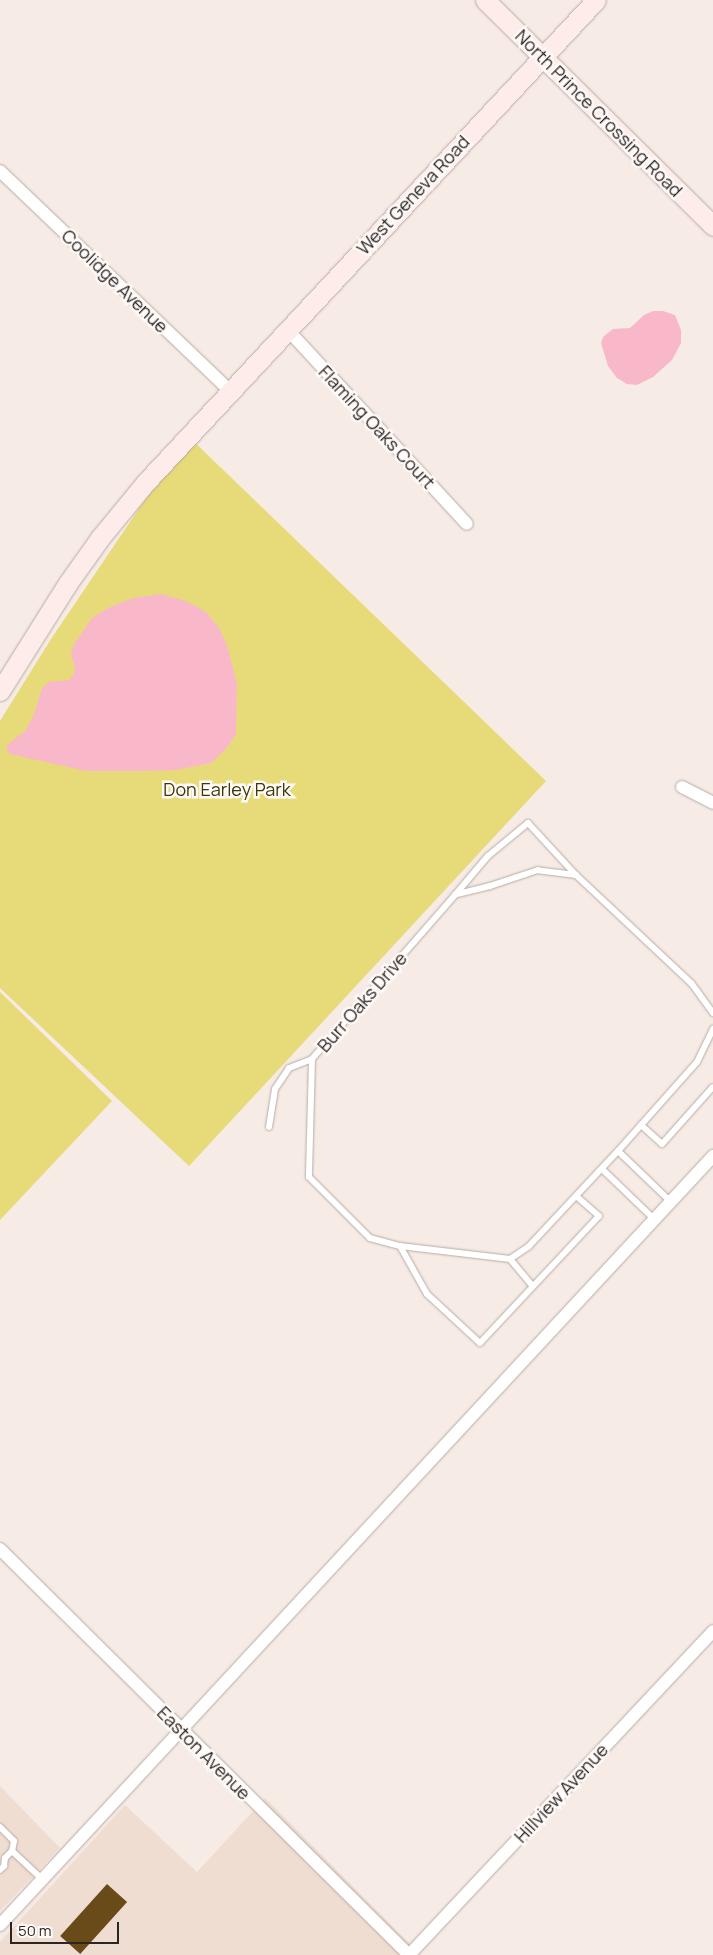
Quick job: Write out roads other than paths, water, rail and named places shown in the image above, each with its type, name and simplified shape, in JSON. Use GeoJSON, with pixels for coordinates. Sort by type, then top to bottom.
{"type":"FeatureCollection","features":[{"type":"Feature","properties":{"kind":"main road","name":"North Prince Crossing Road"},"geometry":{"type":"LineString","coordinates":[[485,0],[713,226]]}},
{"type":"Feature","properties":{"kind":"main road","name":"West Geneva Road"},"geometry":{"type":"LineString","coordinates":[[0,690],[47,615],[100,538],[146,482],[596,0]]}},
{"type":"Feature","properties":{"kind":"street","name":"Coolidge Avenue"},"geometry":{"type":"LineString","coordinates":[[0,171],[230,391]]}},
{"type":"Feature","properties":{"kind":"street","name":"Flaming Oaks Court"},"geometry":{"type":"LineString","coordinates":[[287,329],[467,524]]}},
{"type":"Feature","properties":{"kind":"street"},"geometry":{"type":"LineString","coordinates":[[682,787],[713,803]]}},
{"type":"Feature","properties":{"kind":"street"},"geometry":{"type":"LineString","coordinates":[[1,1922],[182,1731],[713,1156]]}},
{"type":"Feature","properties":{"kind":"street","name":"Easton Avenue"},"geometry":{"type":"LineString","coordinates":[[0,1550],[409,1955]]}},
{"type":"Feature","properties":{"kind":"street","name":"Hillview Avenue"},"geometry":{"type":"LineString","coordinates":[[409,1955],[713,1631]]}},
{"type":"Feature","properties":{"kind":"lane","name":"Burr Oaks Drive"},"geometry":{"type":"LineString","coordinates":[[510,1259],[400,1246],[370,1238],[309,1176],[312,1059],[488,856],[528,823],[576,875]]}},
{"type":"Feature","properties":{"kind":"lane"},"geometry":{"type":"LineString","coordinates":[[454,895],[490,886],[538,870],[576,875],[691,983],[713,1013]]}},
{"type":"Feature","properties":{"kind":"lane"},"geometry":{"type":"LineString","coordinates":[[533,1286],[510,1259],[529,1246],[618,1151],[697,1062],[713,1029]]}},
{"type":"Feature","properties":{"kind":"lane"},"geometry":{"type":"LineString","coordinates":[[269,1127],[274,1089],[289,1068],[312,1059]]}},
{"type":"Feature","properties":{"kind":"lane"},"geometry":{"type":"LineString","coordinates":[[641,1125],[662,1144],[713,1087]]}},
{"type":"Feature","properties":{"kind":"lane"},"geometry":{"type":"LineString","coordinates":[[618,1151],[670,1201]]}},
{"type":"Feature","properties":{"kind":"lane"},"geometry":{"type":"LineString","coordinates":[[602,1168],[654,1218]]}},
{"type":"Feature","properties":{"kind":"lane"},"geometry":{"type":"LineString","coordinates":[[400,1246],[427,1294],[480,1343],[599,1216],[576,1196]]}},
{"type":"Feature","properties":{"kind":"lane"},"geometry":{"type":"LineString","coordinates":[[0,1827],[14,1841],[12,1851],[2,1858],[4,1866],[0,1870]]}},
{"type":"Feature","properties":{"kind":"lane"},"geometry":{"type":"LineString","coordinates":[[12,1851],[42,1879]]}},
{"type":"Feature","properties":{"kind":"park label","name":"Don Earley Park"},"geometry":{"type":"Point","coordinates":[227,789]}}]}
